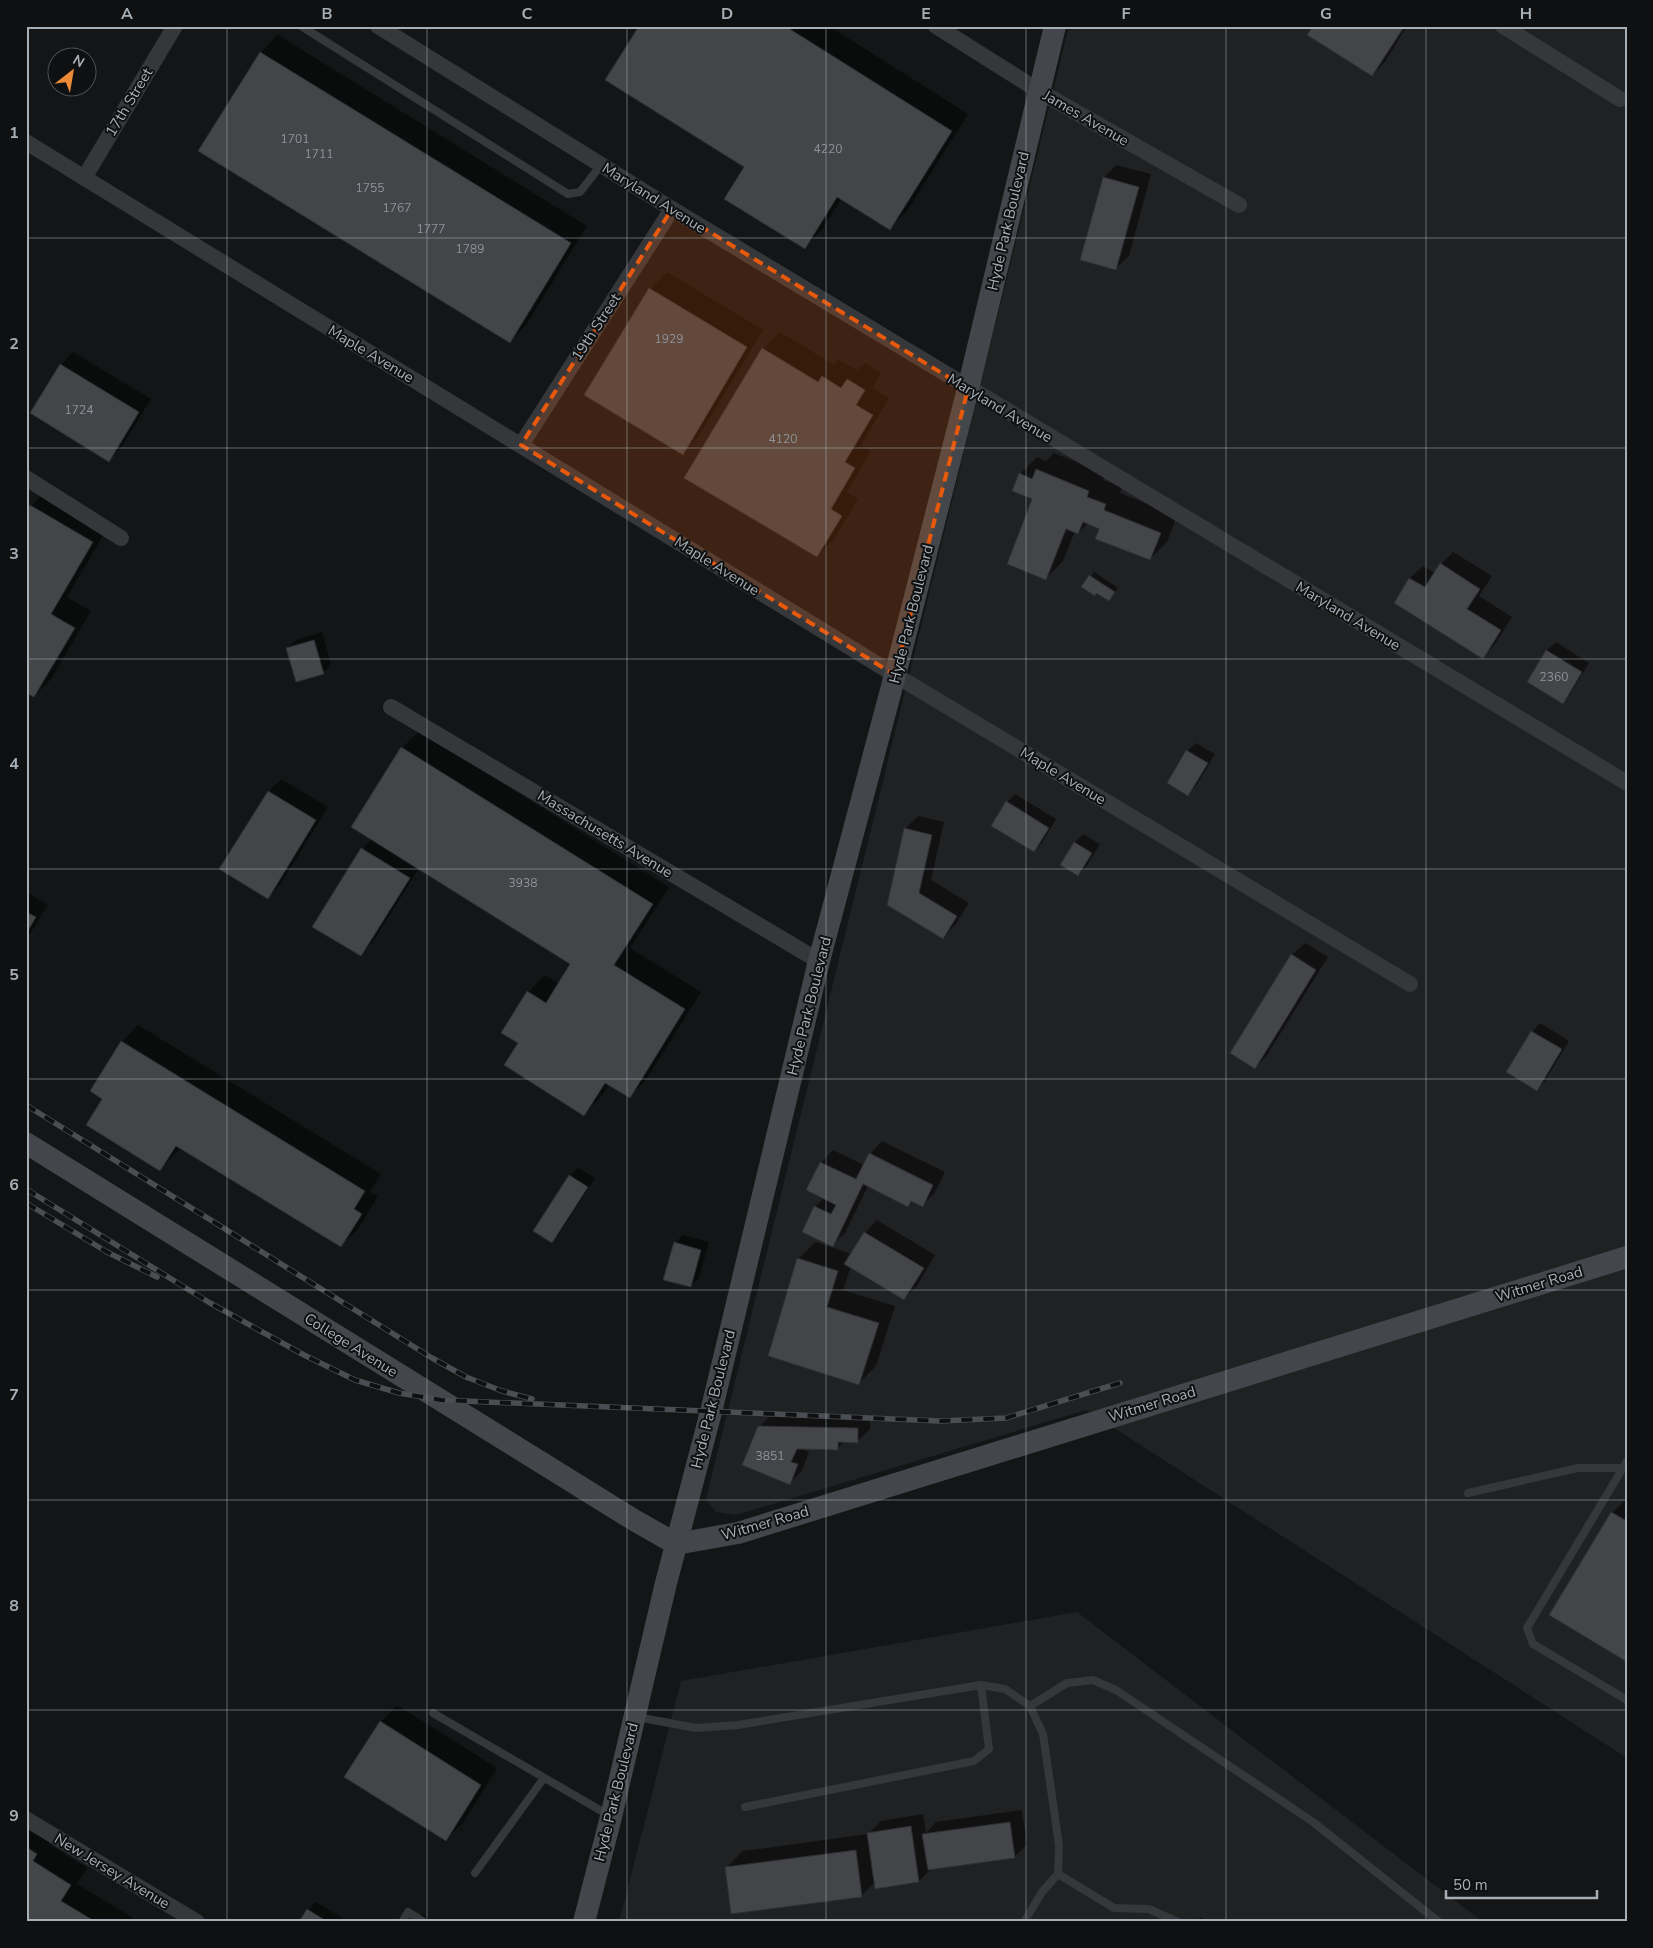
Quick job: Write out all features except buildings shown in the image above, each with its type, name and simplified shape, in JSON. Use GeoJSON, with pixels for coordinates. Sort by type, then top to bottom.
{"type":"FeatureCollection","features":[{"type":"Feature","properties":{"kind":"main road","name":"Hyde Park Boulevard"},"geometry":{"type":"LineString","coordinates":[[1039,91],[1044,26]]}},
{"type":"Feature","properties":{"kind":"main road","name":"Hyde Park Boulevard"},"geometry":{"type":"LineString","coordinates":[[584,1922],[611,1818],[676,1544],[713,1404],[819,962],[968,389],[1055,26]]}},
{"type":"Feature","properties":{"kind":"main road","name":"College Avenue"},"geometry":{"type":"LineString","coordinates":[[26,1143],[634,1520],[676,1544]]}},
{"type":"Feature","properties":{"kind":"main road","name":"Witmer Road"},"geometry":{"type":"LineString","coordinates":[[676,1544],[738,1533],[1627,1257]]}},
{"type":"Feature","properties":{"kind":"street","name":"17th Street"},"geometry":{"type":"LineString","coordinates":[[84,178],[175,26]]}},
{"type":"Feature","properties":{"kind":"street","name":"Maryland Avenue"},"geometry":{"type":"LineString","coordinates":[[378,26],[672,209],[968,389],[1627,782]]}},
{"type":"Feature","properties":{"kind":"street","name":"James Avenue"},"geometry":{"type":"LineString","coordinates":[[936,26],[1039,91],[1239,205]]}},
{"type":"Feature","properties":{"kind":"street"},"geometry":{"type":"LineString","coordinates":[[1503,26],[1620,99]]}},
{"type":"Feature","properties":{"kind":"street","name":"Maple Avenue"},"geometry":{"type":"LineString","coordinates":[[26,142],[895,675],[1410,984]]}},
{"type":"Feature","properties":{"kind":"street","name":"19th Street"},"geometry":{"type":"LineString","coordinates":[[521,445],[672,209]]}},
{"type":"Feature","properties":{"kind":"street"},"geometry":{"type":"LineString","coordinates":[[26,478],[121,538]]}},
{"type":"Feature","properties":{"kind":"street","name":"Massachusetts Avenue"},"geometry":{"type":"LineString","coordinates":[[391,707],[819,962]]}},
{"type":"Feature","properties":{"kind":"street","name":"New Jersey Avenue"},"geometry":{"type":"LineString","coordinates":[[26,1819],[197,1922]]}},
{"type":"Feature","properties":{"kind":"lane"},"geometry":{"type":"LineString","coordinates":[[300,26],[568,194],[580,192],[601,165]]}},
{"type":"Feature","properties":{"kind":"lane"},"geometry":{"type":"LineString","coordinates":[[1468,1493],[1578,1468],[1625,1465]]}},
{"type":"Feature","properties":{"kind":"lane"},"geometry":{"type":"LineString","coordinates":[[1625,1465],[1527,1628],[1533,1644],[1627,1700]]}},
{"type":"Feature","properties":{"kind":"lane"},"geometry":{"type":"LineString","coordinates":[[1030,1706],[1068,1683],[1093,1680],[1116,1690],[1313,1822],[1439,1922]]}},
{"type":"Feature","properties":{"kind":"lane"},"geometry":{"type":"LineString","coordinates":[[635,1716],[696,1728],[738,1725],[981,1685],[1005,1690],[1030,1706],[1043,1734],[1059,1845],[1058,1874],[1042,1892],[1024,1922]]}},
{"type":"Feature","properties":{"kind":"lane"},"geometry":{"type":"LineString","coordinates":[[745,1807],[974,1761],[989,1749],[981,1685]]}},
{"type":"Feature","properties":{"kind":"lane"},"geometry":{"type":"LineString","coordinates":[[433,1713],[611,1818]]}},
{"type":"Feature","properties":{"kind":"lane"},"geometry":{"type":"LineString","coordinates":[[475,1873],[544,1778]]}},
{"type":"Feature","properties":{"kind":"lane"},"geometry":{"type":"LineString","coordinates":[[1058,1874],[1114,1908],[1149,1909],[1178,1922]]}},
{"type":"Feature","properties":{"kind":"lane"},"geometry":{"type":"LineString","coordinates":[[402,1922],[408,1912],[424,1922]]}},
{"type":"Feature","properties":{"kind":"highlighted area"},"geometry":{"type":"Polygon","coordinates":[[[672,209],[968,389],[895,675],[521,445],[672,209]]]}},
{"type":"Feature","properties":{"kind":"shaded area"},"geometry":{"type":"Polygon","coordinates":[[[1069,26],[1627,26],[1627,1758],[1086,1410],[736,1515],[716,1512],[706,1499],[1069,26]]]}},
{"type":"Feature","properties":{"kind":"shaded area"},"geometry":{"type":"Polygon","coordinates":[[[1077,1612],[1483,1922],[619,1922],[681,1681],[1077,1612]]]}},
{"type":"Feature","properties":{"kind":"railway"},"geometry":{"type":"LineString","coordinates":[[26,1105],[432,1358],[466,1377],[502,1391],[532,1399]]}},
{"type":"Feature","properties":{"kind":"railway"},"geometry":{"type":"LineString","coordinates":[[26,1189],[210,1303],[304,1355],[355,1380],[399,1393],[441,1400],[940,1421],[1006,1418],[1120,1383]]}},
{"type":"Feature","properties":{"kind":"railway"},"geometry":{"type":"LineString","coordinates":[[26,1203],[107,1252],[157,1277]]}}]}
